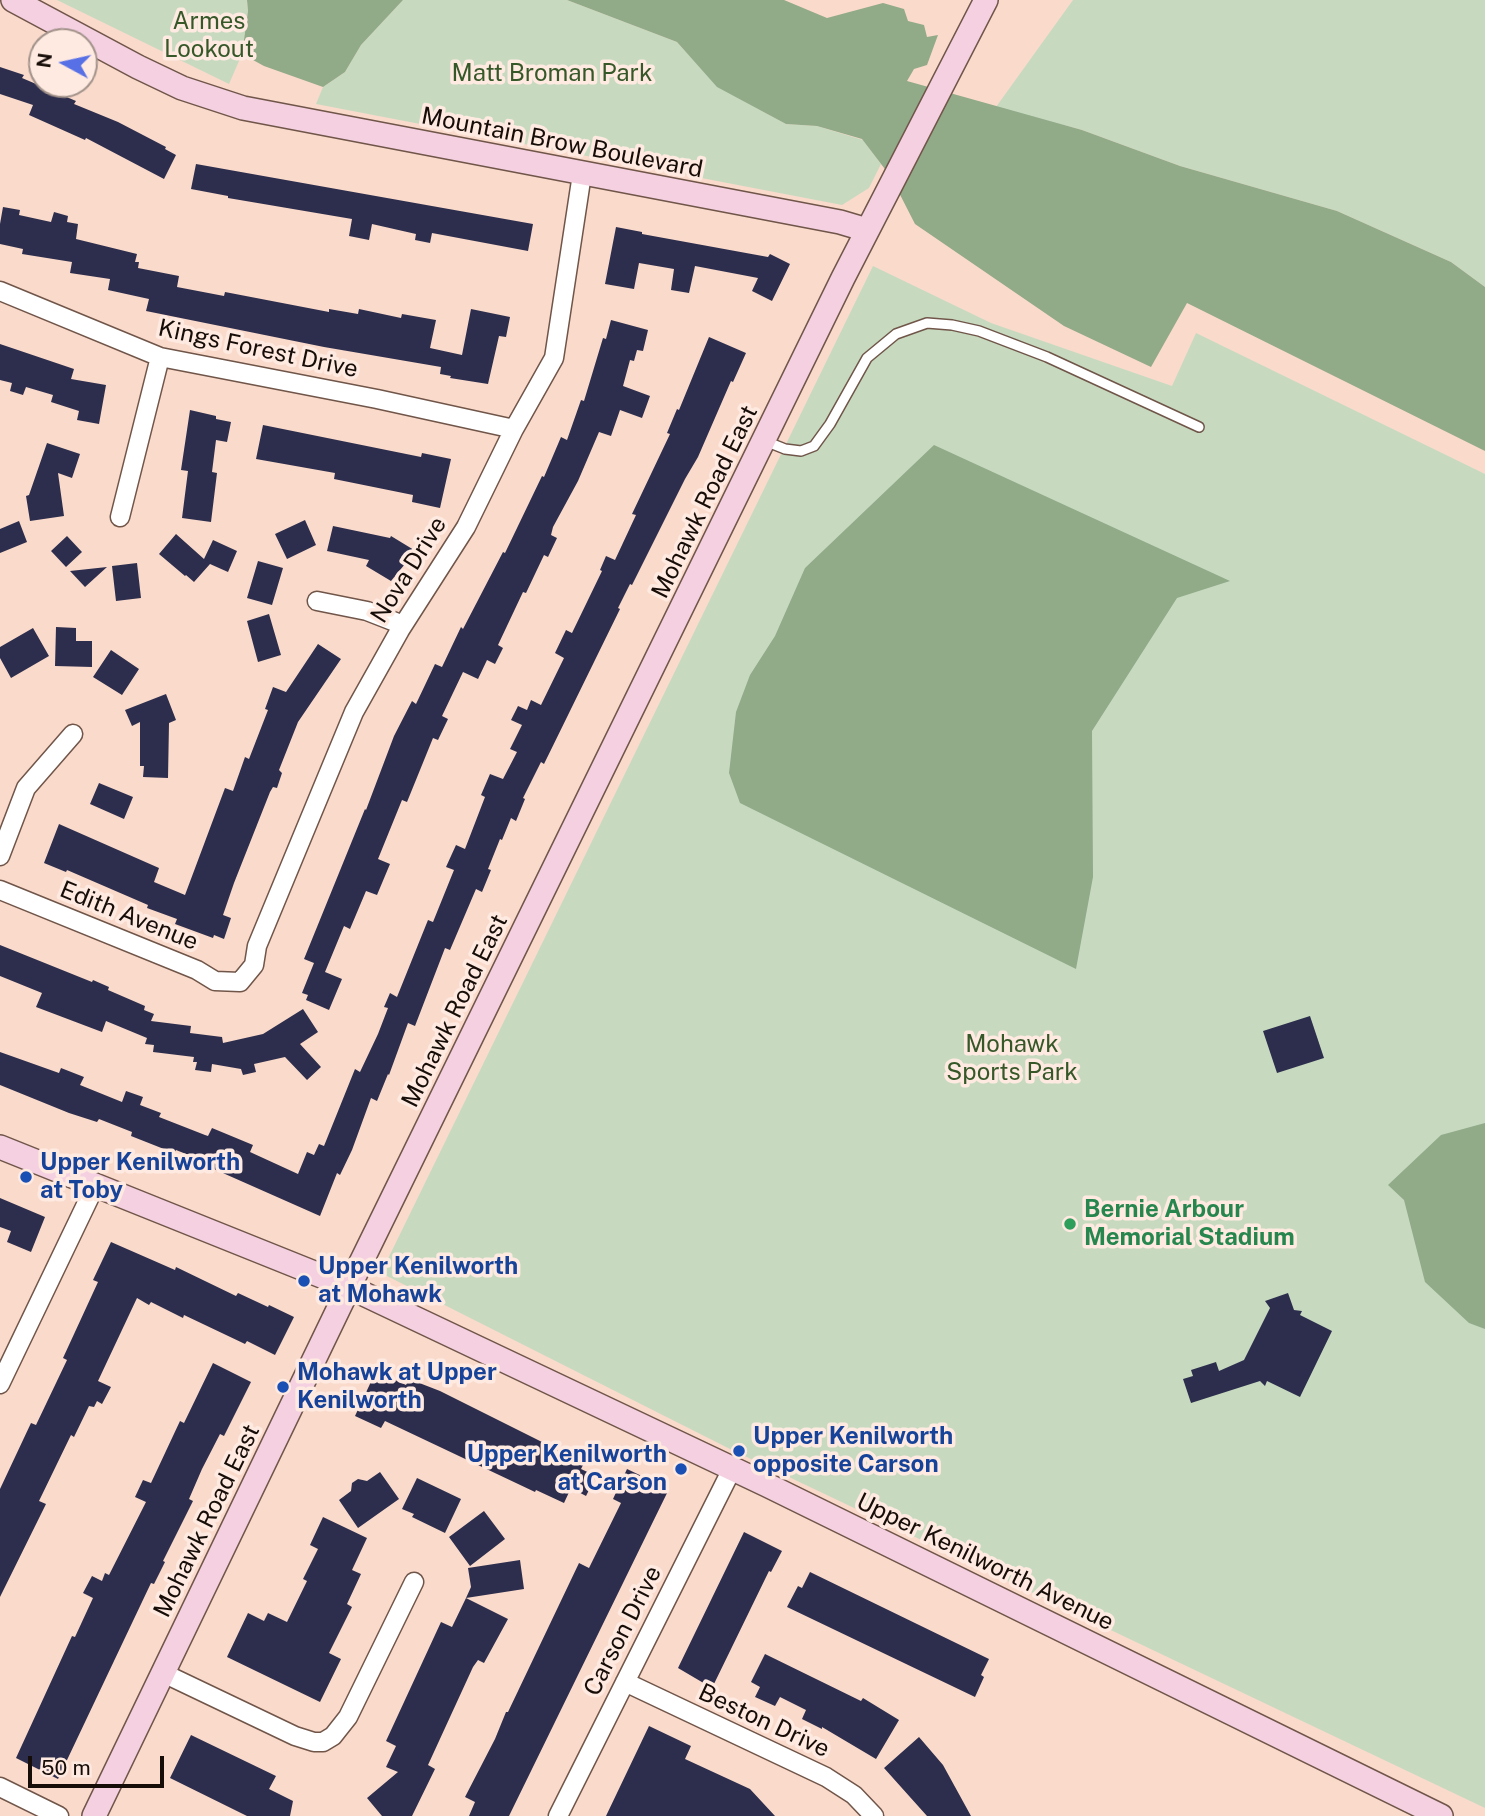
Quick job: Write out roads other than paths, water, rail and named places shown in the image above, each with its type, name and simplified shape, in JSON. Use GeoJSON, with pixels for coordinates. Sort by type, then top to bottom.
{"type":"FeatureCollection","features":[{"type":"Feature","properties":{"kind":"main road","name":"Mountain Brow Boulevard"},"geometry":{"type":"LineString","coordinates":[[13,0],[138,67],[205,97],[292,119],[840,222],[867,230]]}},
{"type":"Feature","properties":{"kind":"main road"},"geometry":{"type":"LineString","coordinates":[[867,230],[986,0]]}},
{"type":"Feature","properties":{"kind":"main road","name":"Mohawk Road East"},"geometry":{"type":"LineString","coordinates":[[94,1816],[349,1287],[867,230]]}},
{"type":"Feature","properties":{"kind":"main road","name":"Upper Kenilworth Avenue"},"geometry":{"type":"LineString","coordinates":[[0,1147],[349,1287],[732,1469],[1441,1816]]}},
{"type":"Feature","properties":{"kind":"street","name":"Nova Drive"},"geometry":{"type":"LineString","coordinates":[[240,982],[254,965],[257,946],[354,712],[404,625],[466,527],[514,429],[554,358],[582,174]]}},
{"type":"Feature","properties":{"kind":"street","name":"Kings Forest Drive"},"geometry":{"type":"LineString","coordinates":[[0,291],[160,357],[514,429]]}},
{"type":"Feature","properties":{"kind":"street"},"geometry":{"type":"LineString","coordinates":[[120,517],[160,357]]}},
{"type":"Feature","properties":{"kind":"street"},"geometry":{"type":"LineString","coordinates":[[317,601],[367,611],[404,625]]}},
{"type":"Feature","properties":{"kind":"street"},"geometry":{"type":"LineString","coordinates":[[0,856],[26,788],[73,734]]}},
{"type":"Feature","properties":{"kind":"street","name":"Edith Avenue"},"geometry":{"type":"LineString","coordinates":[[0,890],[197,970],[215,981],[240,982]]}},
{"type":"Feature","properties":{"kind":"street"},"geometry":{"type":"LineString","coordinates":[[0,1384],[95,1186]]}},
{"type":"Feature","properties":{"kind":"street","name":"Carson Drive"},"geometry":{"type":"LineString","coordinates":[[558,1816],[732,1469]]}},
{"type":"Feature","properties":{"kind":"street"},"geometry":{"type":"LineString","coordinates":[[163,1673],[295,1736],[323,1742],[333,1736],[348,1717],[414,1582]]}},
{"type":"Feature","properties":{"kind":"street","name":"Beston Drive"},"geometry":{"type":"LineString","coordinates":[[625,1682],[826,1777],[854,1795],[874,1816]]}},
{"type":"Feature","properties":{"kind":"street"},"geometry":{"type":"LineString","coordinates":[[0,1787],[59,1816]]}},
{"type":"Feature","properties":{"kind":"lane"},"geometry":{"type":"LineString","coordinates":[[765,441],[785,450],[800,451],[814,446],[830,424],[867,358],[896,334],[927,323],[952,325],[990,335],[1199,427]]}},
{"type":"Feature","properties":{"kind":"place","name":"Upper Kenilworth at Toby"},"geometry":{"type":"Point","coordinates":[26,1177]}},
{"type":"Feature","properties":{"kind":"place","name":"Bernie Arbour Memorial Stadium"},"geometry":{"type":"Point","coordinates":[1070,1224]}},
{"type":"Feature","properties":{"kind":"place","name":"Upper Kenilworth at Mohawk"},"geometry":{"type":"Point","coordinates":[304,1281]}},
{"type":"Feature","properties":{"kind":"place","name":"Mohawk at Upper Kenilworth"},"geometry":{"type":"Point","coordinates":[283,1387]}},
{"type":"Feature","properties":{"kind":"place","name":"Upper Kenilworth opposite Carson"},"geometry":{"type":"Point","coordinates":[739,1451]}},
{"type":"Feature","properties":{"kind":"place","name":"Upper Kenilworth at Carson"},"geometry":{"type":"Point","coordinates":[681,1469]}},
{"type":"Feature","properties":{"kind":"park label","name":"Armes Lookout"},"geometry":{"type":"Point","coordinates":[209,36]}},
{"type":"Feature","properties":{"kind":"park label","name":"Matt Broman Park"},"geometry":{"type":"Point","coordinates":[552,74]}},
{"type":"Feature","properties":{"kind":"park label","name":"Mohawk Sports Park"},"geometry":{"type":"Point","coordinates":[1012,1059]}}]}
